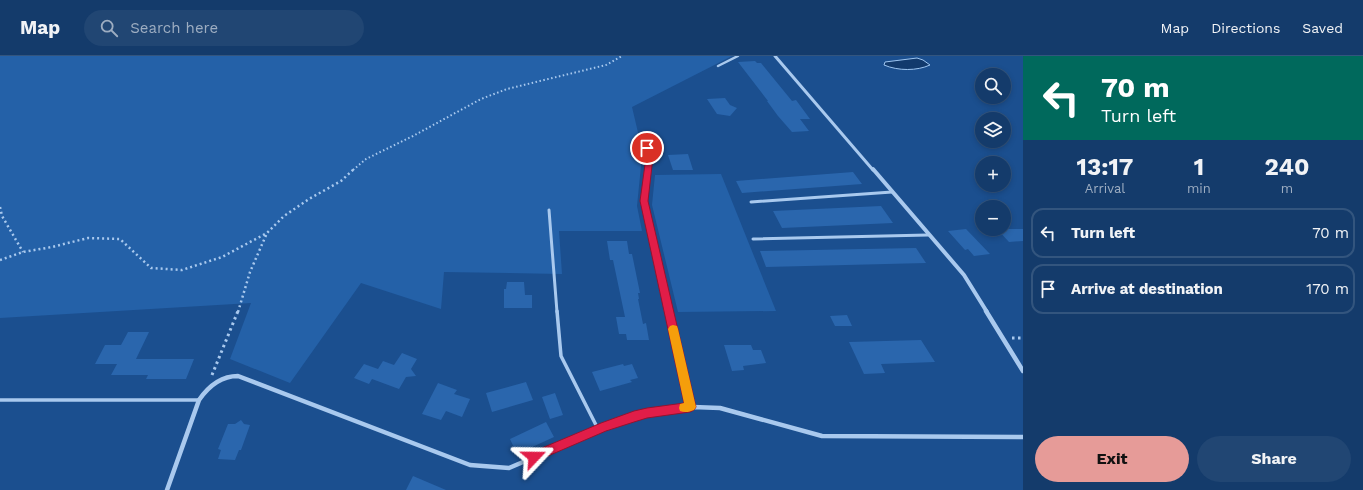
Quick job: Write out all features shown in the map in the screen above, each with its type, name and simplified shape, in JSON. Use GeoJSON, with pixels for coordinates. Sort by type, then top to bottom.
{"type":"FeatureCollection","features":[{"type":"Feature","properties":{"kind":"street"},"geometry":{"type":"LineString","coordinates":[[775,56],[928,236],[964,275],[1023,371]]}},
{"type":"Feature","properties":{"kind":"street"},"geometry":{"type":"LineString","coordinates":[[647,148],[650,157],[644,201],[690,407]]}},
{"type":"Feature","properties":{"kind":"street"},"geometry":{"type":"LineString","coordinates":[[167,490],[199,400],[212,385],[226,377],[238,376],[470,465],[509,468],[598,429],[647,413],[704,406],[720,408],[822,436],[1023,438]]}},
{"type":"Feature","properties":{"kind":"lane"},"geometry":{"type":"LineString","coordinates":[[718,66],[738,56]]}},
{"type":"Feature","properties":{"kind":"lane"},"geometry":{"type":"LineString","coordinates":[[751,202],[892,192]]}},
{"type":"Feature","properties":{"kind":"lane"},"geometry":{"type":"LineString","coordinates":[[548,210],[561,356],[598,429]]}},
{"type":"Feature","properties":{"kind":"lane"},"geometry":{"type":"LineString","coordinates":[[753,238],[928,236]]}},
{"type":"Feature","properties":{"kind":"lane"},"geometry":{"type":"LineString","coordinates":[[0,400],[199,400]]}},
{"type":"Feature","properties":{"kind":"path"},"geometry":{"type":"LineString","coordinates":[[0,260],[23,252],[52,247],[88,238],[120,239],[151,268],[182,270],[222,257],[267,233],[284,216],[309,199],[341,181],[366,159],[413,136],[481,98],[606,65],[622,56]]}},
{"type":"Feature","properties":{"kind":"path"},"geometry":{"type":"LineString","coordinates":[[0,207],[2,216],[23,252]]}},
{"type":"Feature","properties":{"kind":"path"},"geometry":{"type":"LineString","coordinates":[[212,385],[212,376],[238,309],[250,272],[267,233]]}},
{"type":"Feature","properties":{"kind":"shaded area"},"geometry":{"type":"Polygon","coordinates":[[[0,56],[732,56],[632,107],[640,141],[637,151],[641,151],[642,156],[637,206],[642,231],[559,231],[562,274],[444,272],[441,309],[361,283],[290,383],[230,359],[251,303],[0,318],[0,56]]]}},
{"type":"Feature","properties":{"kind":"shaded area"},"geometry":{"type":"Polygon","coordinates":[[[917,58],[930,65],[907,70],[884,65],[885,62],[917,58]]]}},
{"type":"Feature","properties":{"kind":"shaded area"},"geometry":{"type":"Polygon","coordinates":[[[721,174],[776,311],[678,312],[652,205],[655,175],[721,174]]]}},
{"type":"Feature","properties":{"kind":"building"},"geometry":{"type":"Polygon","coordinates":[[[755,61],[757,63],[761,63],[792,101],[796,100],[810,119],[800,119],[809,131],[792,132],[778,116],[738,62],[755,61]]]}},
{"type":"Feature","properties":{"kind":"building"},"geometry":{"type":"Polygon","coordinates":[[[725,98],[730,105],[737,108],[730,116],[717,114],[707,99],[725,98]]]}},
{"type":"Feature","properties":{"kind":"building"},"geometry":{"type":"Polygon","coordinates":[[[688,154],[693,170],[673,170],[668,155],[688,154]]]}},
{"type":"Feature","properties":{"kind":"building"},"geometry":{"type":"Polygon","coordinates":[[[853,172],[862,184],[742,193],[736,181],[853,172]]]}},
{"type":"Feature","properties":{"kind":"building"},"geometry":{"type":"Polygon","coordinates":[[[881,206],[893,223],[782,228],[773,211],[881,206]]]}},
{"type":"Feature","properties":{"kind":"building"},"geometry":{"type":"Polygon","coordinates":[[[966,229],[990,254],[974,256],[968,249],[965,250],[948,231],[966,229]]]}},
{"type":"Feature","properties":{"kind":"building"},"geometry":{"type":"Polygon","coordinates":[[[1011,229],[1023,229],[1023,241],[1009,242],[1003,236],[1011,236],[1011,229]]]}},
{"type":"Feature","properties":{"kind":"building"},"geometry":{"type":"Polygon","coordinates":[[[607,241],[627,241],[629,254],[632,254],[640,293],[638,293],[638,299],[643,324],[646,323],[649,340],[627,340],[626,334],[619,334],[616,317],[625,317],[613,260],[610,260],[607,241]]]}},
{"type":"Feature","properties":{"kind":"building"},"geometry":{"type":"Polygon","coordinates":[[[916,248],[926,263],[766,267],[760,251],[916,248]]]}},
{"type":"Feature","properties":{"kind":"building"},"geometry":{"type":"Polygon","coordinates":[[[507,282],[524,282],[525,295],[532,295],[532,308],[504,308],[504,289],[506,289],[507,282]]]}},
{"type":"Feature","properties":{"kind":"building"},"geometry":{"type":"Polygon","coordinates":[[[847,315],[852,326],[835,326],[830,316],[847,315]]]}},
{"type":"Feature","properties":{"kind":"building"},"geometry":{"type":"Polygon","coordinates":[[[128,332],[149,332],[136,359],[194,359],[186,379],[146,379],[148,375],[111,375],[117,364],[95,364],[105,345],[121,345],[128,332]]]}},
{"type":"Feature","properties":{"kind":"building"},"geometry":{"type":"Polygon","coordinates":[[[921,340],[935,362],[881,364],[885,373],[864,374],[849,342],[921,340]]]}},
{"type":"Feature","properties":{"kind":"building"},"geometry":{"type":"Polygon","coordinates":[[[724,345],[751,345],[753,350],[761,350],[766,363],[743,366],[744,370],[732,371],[724,345]]]}},
{"type":"Feature","properties":{"kind":"building"},"geometry":{"type":"Polygon","coordinates":[[[402,353],[417,359],[411,369],[416,376],[406,377],[399,389],[372,379],[369,384],[354,378],[364,364],[378,369],[383,361],[394,365],[402,353]]]}},
{"type":"Feature","properties":{"kind":"building"},"geometry":{"type":"Polygon","coordinates":[[[623,364],[624,366],[632,364],[638,378],[630,380],[632,382],[600,391],[592,372],[623,364]]]}},
{"type":"Feature","properties":{"kind":"building"},"geometry":{"type":"Polygon","coordinates":[[[526,382],[533,400],[492,412],[486,393],[526,382]]]}},
{"type":"Feature","properties":{"kind":"building"},"geometry":{"type":"Polygon","coordinates":[[[438,383],[457,390],[454,394],[470,399],[462,417],[446,411],[441,420],[422,414],[438,383]]]}},
{"type":"Feature","properties":{"kind":"building"},"geometry":{"type":"Polygon","coordinates":[[[555,393],[563,415],[550,419],[542,397],[555,393]]]}},
{"type":"Feature","properties":{"kind":"building"},"geometry":{"type":"Polygon","coordinates":[[[241,420],[244,424],[250,425],[241,450],[239,450],[235,460],[218,459],[221,450],[218,449],[228,424],[235,424],[241,420]]]}},
{"type":"Feature","properties":{"kind":"building"},"geometry":{"type":"Polygon","coordinates":[[[546,422],[554,437],[517,454],[510,439],[546,422]]]}},
{"type":"Feature","properties":{"kind":"building"},"geometry":{"type":"Polygon","coordinates":[[[413,476],[446,490],[406,490],[413,476]]]}},
{"type":"Feature","properties":{"kind":"slow traffic"},"geometry":{"type":"LineString","coordinates":[[673,329],[690,407],[684,408]]}},
{"type":"Feature","properties":{"kind":"route"},"geometry":{"type":"LineString","coordinates":[[534,457],[604,426],[634,416],[690,407],[644,201],[650,157],[647,148]]}}]}
